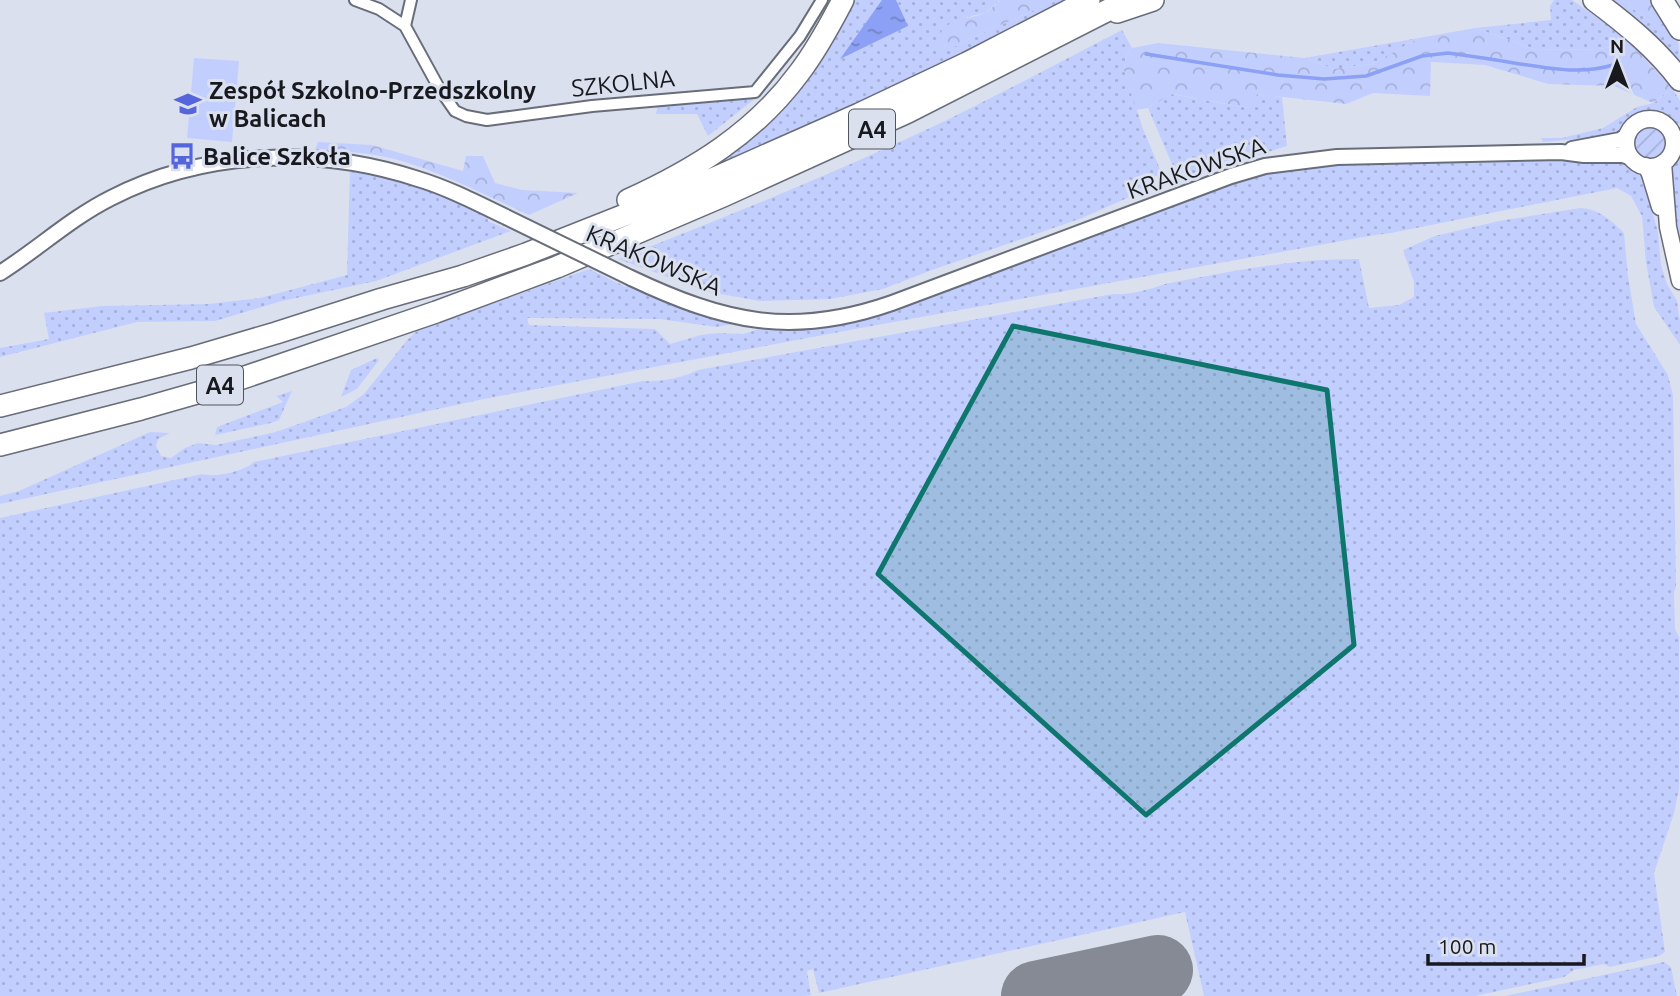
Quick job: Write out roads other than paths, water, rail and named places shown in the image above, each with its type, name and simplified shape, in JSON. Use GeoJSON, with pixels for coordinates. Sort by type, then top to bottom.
{"type":"FeatureCollection","features":[{"type":"Feature","properties":{"kind":"highway","name":"A4"},"geometry":{"type":"LineString","coordinates":[[382,299],[627,200],[705,159],[757,120],[788,87],[815,49],[844,0]]}},
{"type":"Feature","properties":{"kind":"highway"},"geometry":{"type":"LineString","coordinates":[[1090,10],[1128,0]]}},
{"type":"Feature","properties":{"kind":"highway","name":"A4"},"geometry":{"type":"LineString","coordinates":[[0,406],[191,358],[463,276],[526,254],[683,192],[1090,10],[1153,0]]}},
{"type":"Feature","properties":{"kind":"highway"},"geometry":{"type":"LineString","coordinates":[[1594,0],[1651,47],[1680,80]]}},
{"type":"Feature","properties":{"kind":"highway"},"geometry":{"type":"LineString","coordinates":[[1662,0],[1680,29]]}},
{"type":"Feature","properties":{"kind":"highway","name":"A4"},"geometry":{"type":"LineString","coordinates":[[0,444],[204,391],[501,289],[648,229],[883,124],[1090,10]]}},
{"type":"Feature","properties":{"kind":"main road"},"geometry":{"type":"LineString","coordinates":[[1668,227],[1671,156],[1675,132],[1656,120],[1647,119],[1632,127],[1627,147],[1650,174],[1668,227],[1680,281]]}},
{"type":"Feature","properties":{"kind":"main road"},"geometry":{"type":"LineString","coordinates":[[1639,162],[1653,167],[1671,156]]}},
{"type":"Feature","properties":{"kind":"street","name":"SZKOLNA"},"geometry":{"type":"LineString","coordinates":[[355,0],[379,9],[405,26],[439,88],[455,111],[487,120],[593,106],[755,92],[800,36],[822,0]]}},
{"type":"Feature","properties":{"kind":"street"},"geometry":{"type":"LineString","coordinates":[[405,26],[411,0]]}},
{"type":"Feature","properties":{"kind":"street","name":"KRAKOWSKA"},"geometry":{"type":"LineString","coordinates":[[1561,152],[1628,135]]}},
{"type":"Feature","properties":{"kind":"street","name":"KRAKOWSKA"},"geometry":{"type":"LineString","coordinates":[[0,273],[76,219],[121,192],[145,182],[212,163],[311,159],[375,167],[432,184],[680,300],[724,314],[767,321],[826,320],[892,303],[1231,176],[1265,166],[1299,160],[1380,155],[1561,152],[1623,155],[1639,162]]}},
{"type":"Feature","properties":{"kind":"water"},"geometry":{"type":"Polygon","coordinates":[[[882,0],[896,0],[908,26],[840,59],[882,0]]]}},
{"type":"Feature","properties":{"kind":"waterway"},"geometry":{"type":"LineString","coordinates":[[1146,54],[1278,75],[1324,79],[1366,76],[1422,56],[1448,53],[1564,70],[1589,70],[1613,65]]}},
{"type":"Feature","properties":{"kind":"place","name":"Zespół Szkolno-Przedszkolny w Balicach"},"geometry":{"type":"Point","coordinates":[188,104]}},
{"type":"Feature","properties":{"kind":"place","name":"Balice Szkoła"},"geometry":{"type":"Point","coordinates":[182,156]}}]}
